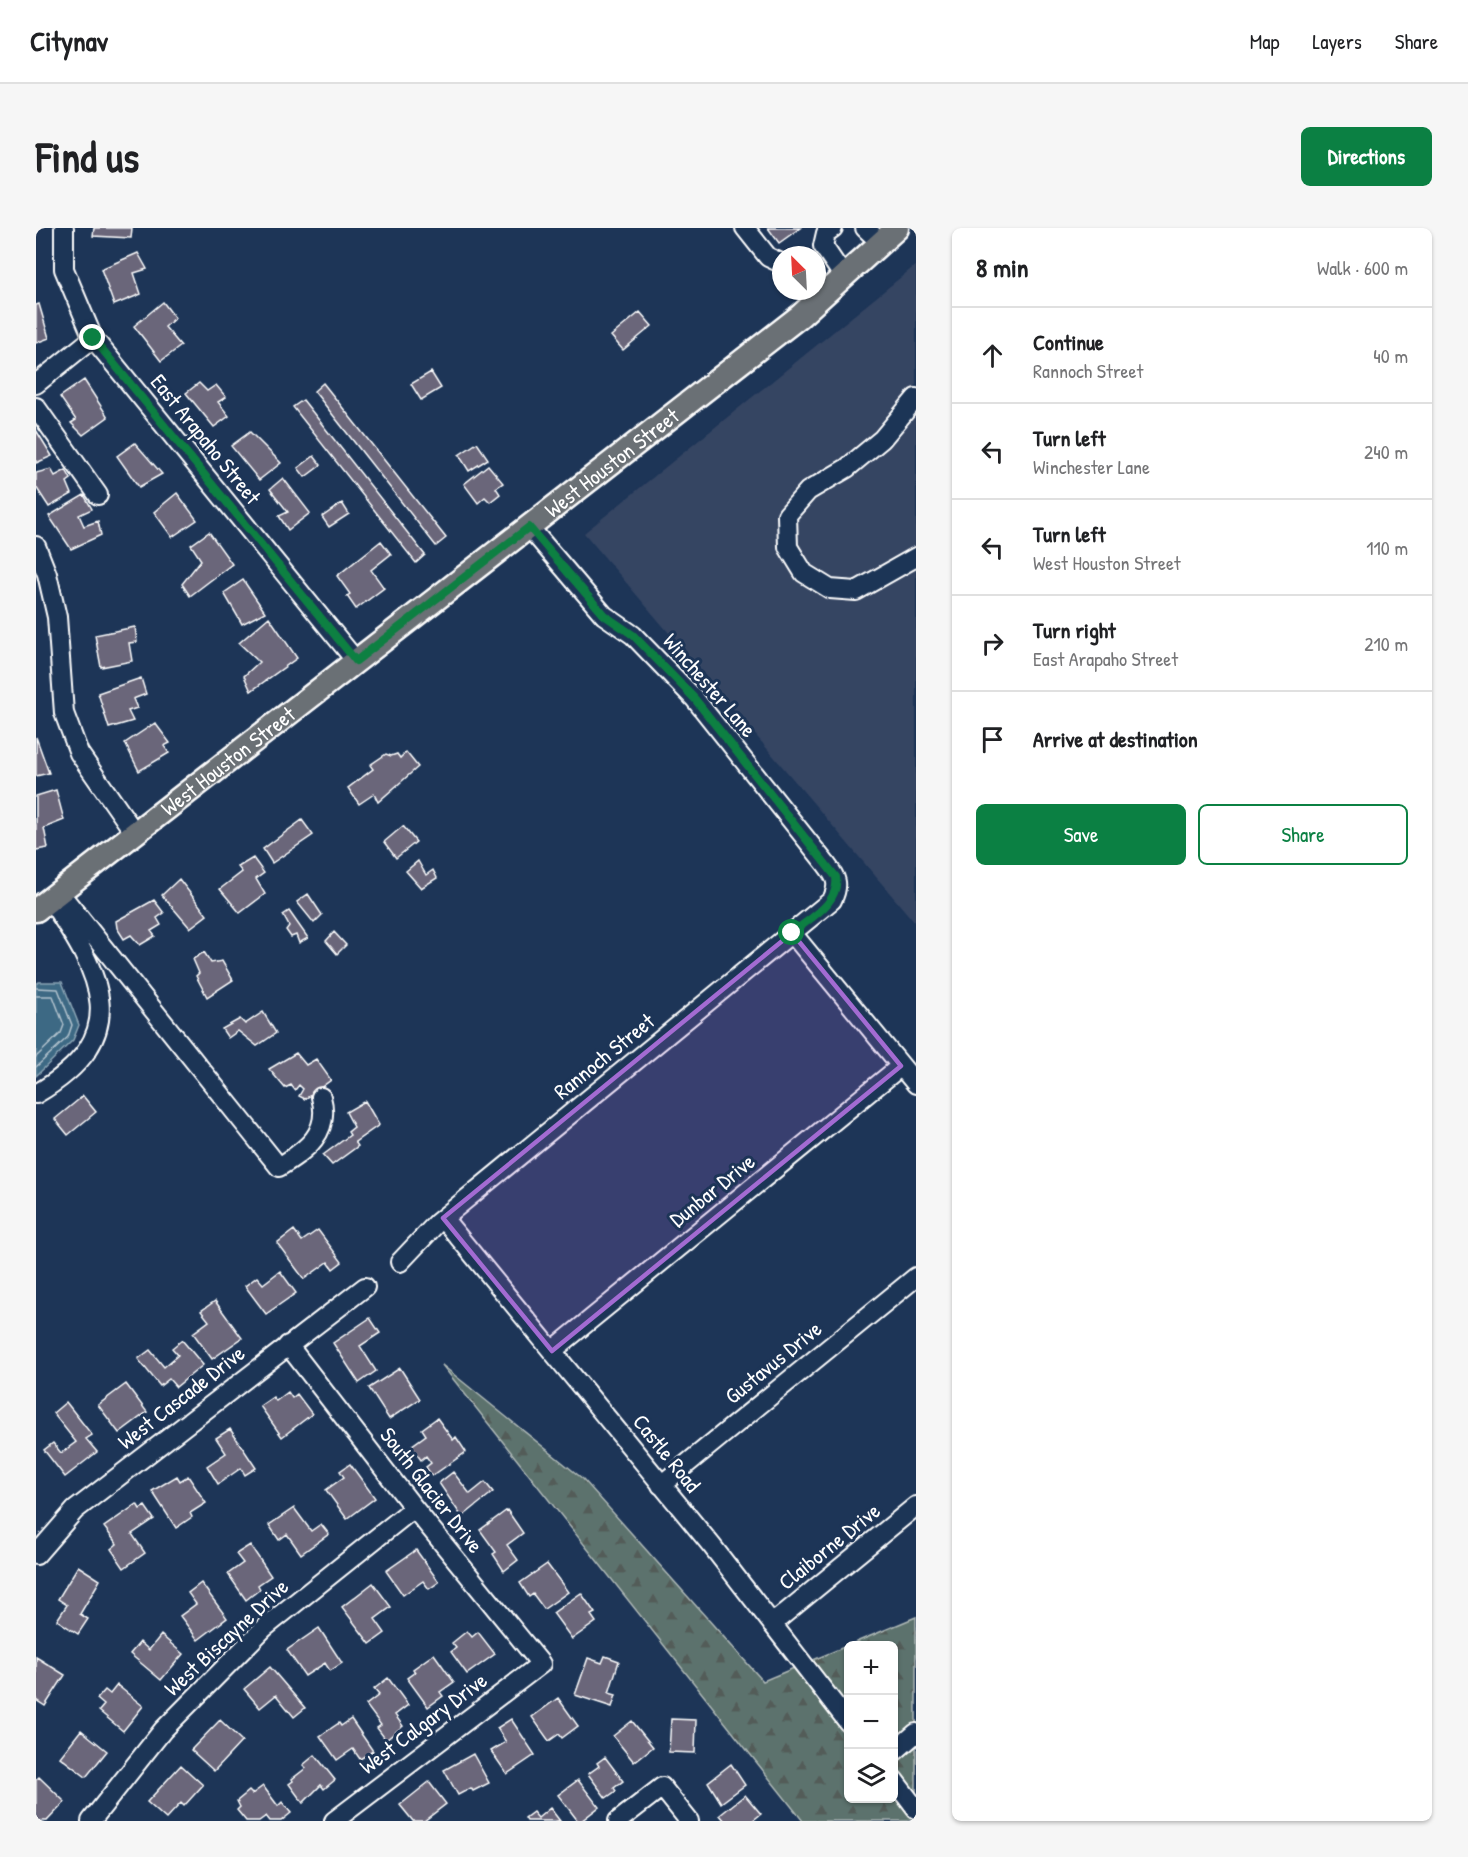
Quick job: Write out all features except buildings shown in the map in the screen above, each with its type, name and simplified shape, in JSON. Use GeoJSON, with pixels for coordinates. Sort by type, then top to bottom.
{"type":"FeatureCollection","features":[{"type":"Feature","properties":{"kind":"main road","name":"West Houston Street"},"geometry":{"type":"LineString","coordinates":[[48,900],[800,316],[844,277],[881,233]]}},
{"type":"Feature","properties":{"kind":"street","name":"East Arapaho Street"},"geometry":{"type":"LineString","coordinates":[[64,228],[64,269],[93,338],[356,661]]}},
{"type":"Feature","properties":{"kind":"street"},"geometry":{"type":"LineString","coordinates":[[745,228],[772,259]]}},
{"type":"Feature","properties":{"kind":"street"},"geometry":{"type":"LineString","coordinates":[[823,246],[826,233],[833,228]]}},
{"type":"Feature","properties":{"kind":"street"},"geometry":{"type":"LineString","coordinates":[[826,258],[844,277]]}},
{"type":"Feature","properties":{"kind":"street"},"geometry":{"type":"LineString","coordinates":[[36,384],[93,338]]}},
{"type":"Feature","properties":{"kind":"street"},"geometry":{"type":"LineString","coordinates":[[916,398],[882,439],[847,468],[808,491],[787,515],[788,548],[804,573],[830,589],[856,591],[916,557]]}},
{"type":"Feature","properties":{"kind":"street"},"geometry":{"type":"LineString","coordinates":[[36,407],[98,495]]}},
{"type":"Feature","properties":{"kind":"street","name":"Winchester Lane"},"geometry":{"type":"LineString","coordinates":[[529,527],[604,615],[633,635],[694,698],[831,870],[836,877],[838,889]]}},
{"type":"Feature","properties":{"kind":"street"},"geometry":{"type":"LineString","coordinates":[[36,546],[47,574],[57,617],[64,713],[79,753],[134,832]]}},
{"type":"Feature","properties":{"kind":"street","name":"Rannoch Street"},"geometry":{"type":"LineString","coordinates":[[400,1262],[443,1218],[832,900],[838,889]]}},
{"type":"Feature","properties":{"kind":"street"},"geometry":{"type":"LineString","coordinates":[[36,1094],[73,1069],[90,1043],[100,1015],[99,990],[92,966],[48,900]]}},
{"type":"Feature","properties":{"kind":"street"},"geometry":{"type":"LineString","coordinates":[[48,900],[279,1167],[315,1140],[325,1111],[321,1097]]}},
{"type":"Feature","properties":{"kind":"street"},"geometry":{"type":"LineString","coordinates":[[792,933],[916,1084]]}},
{"type":"Feature","properties":{"kind":"street","name":"Dunbar Drive"},"geometry":{"type":"LineString","coordinates":[[552,1352],[901,1066]]}},
{"type":"Feature","properties":{"kind":"street","name":"Castle Road"},"geometry":{"type":"LineString","coordinates":[[443,1218],[661,1485],[844,1716]]}},
{"type":"Feature","properties":{"kind":"street","name":"Gustavus Drive"},"geometry":{"type":"LineString","coordinates":[[661,1485],[916,1277]]}},
{"type":"Feature","properties":{"kind":"street","name":"West Cascade Drive"},"geometry":{"type":"LineString","coordinates":[[36,1555],[75,1510],[365,1287]]}},
{"type":"Feature","properties":{"kind":"street","name":"South Glacier Drive"},"geometry":{"type":"LineString","coordinates":[[288,1345],[414,1509],[541,1664]]}},
{"type":"Feature","properties":{"kind":"street","name":"Claiborne Drive"},"geometry":{"type":"LineString","coordinates":[[772,1624],[916,1506]]}},
{"type":"Feature","properties":{"kind":"street","name":"West Biscayne Drive"},"geometry":{"type":"LineString","coordinates":[[91,1821],[163,1730],[264,1628],[414,1509]]}},
{"type":"Feature","properties":{"kind":"street","name":"West Calgary Drive"},"geometry":{"type":"LineString","coordinates":[[334,1821],[541,1664]]}},
{"type":"Feature","properties":{"kind":"street"},"geometry":{"type":"LineString","coordinates":[[897,1749],[916,1733]]}},
{"type":"Feature","properties":{"kind":"street"},"geometry":{"type":"LineString","coordinates":[[898,1785],[916,1809]]}},
{"type":"Feature","properties":{"kind":"street"},"geometry":{"type":"LineString","coordinates":[[618,1821],[662,1787],[689,1821]]}},
{"type":"Feature","properties":{"kind":"highlighted area"},"geometry":{"type":"Polygon","coordinates":[[[792,933],[901,1066],[552,1351],[443,1218],[792,933]]]}},
{"type":"Feature","properties":{"kind":"shaded area"},"geometry":{"type":"Polygon","coordinates":[[[916,265],[916,924],[584,533],[916,265]]]}},
{"type":"Feature","properties":{"kind":"green space"},"geometry":{"type":"Polygon","coordinates":[[[442,1365],[583,1479],[763,1681],[844,1647],[844,1803],[898,1803],[898,1641],[859,1641],[916,1617],[916,1821],[803,1821],[442,1365]]]}},
{"type":"Feature","properties":{"kind":"water"},"geometry":{"type":"Polygon","coordinates":[[[62,982],[79,1025],[73,1040],[36,1076],[36,984],[62,982]]]}},
{"type":"Feature","properties":{"kind":"route"},"geometry":{"type":"LineString","coordinates":[[93,338],[356,661],[529,527],[604,615],[633,635],[694,698],[836,877],[838,889],[832,900],[792,933]]}}]}
